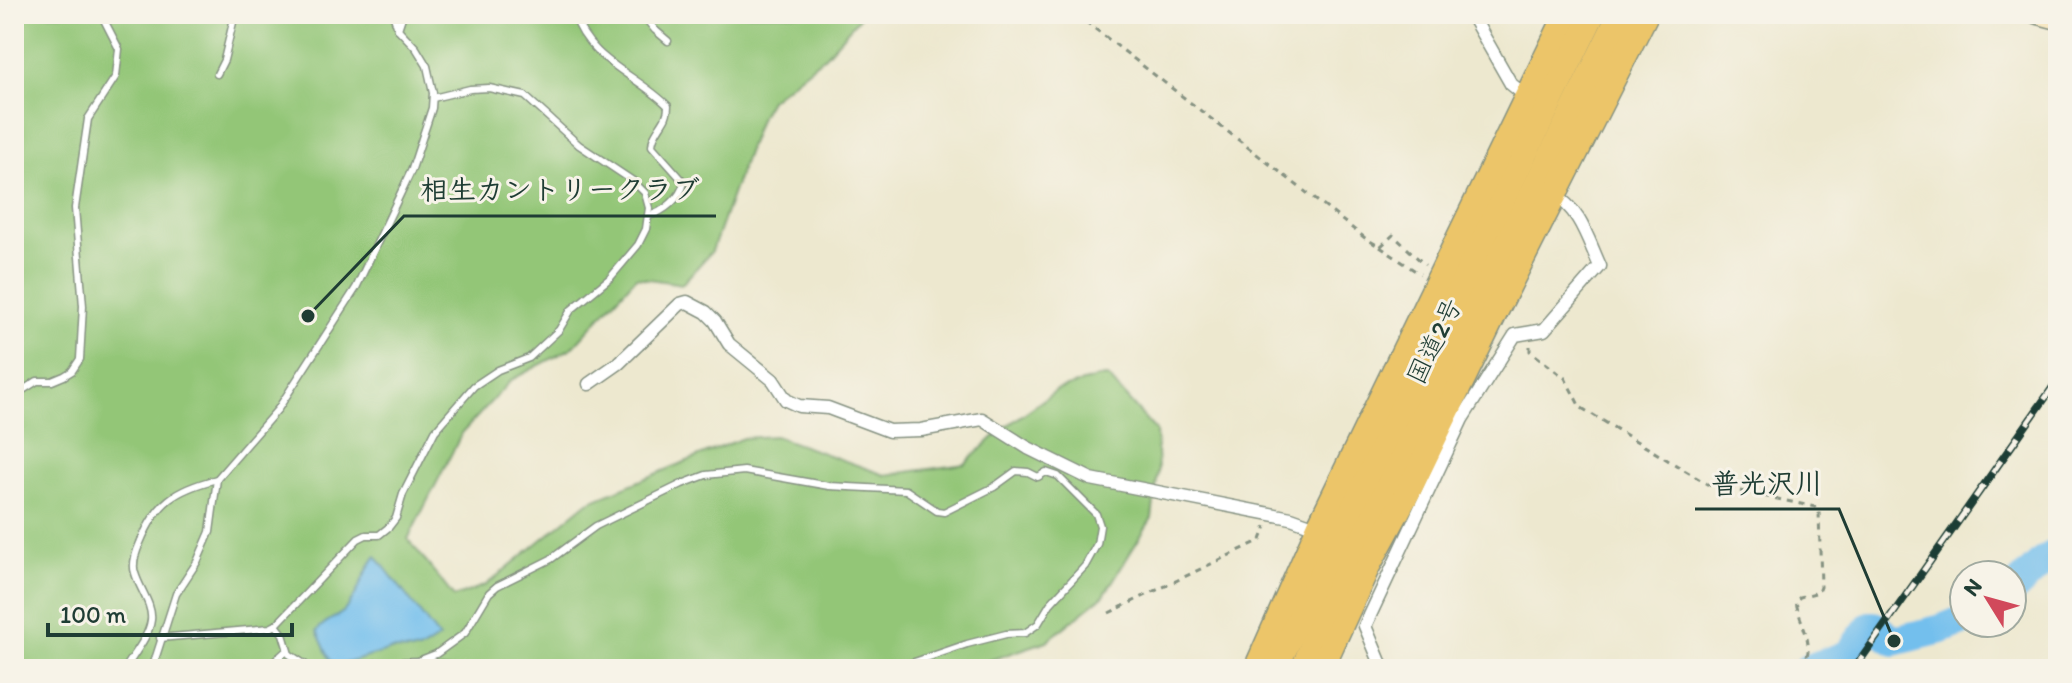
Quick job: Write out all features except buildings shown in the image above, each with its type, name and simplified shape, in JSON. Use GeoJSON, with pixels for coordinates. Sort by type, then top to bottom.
{"type":"FeatureCollection","features":[{"type":"Feature","properties":{"kind":"highway"},"geometry":{"type":"LineString","coordinates":[[1256,669],[1432,275],[1527,97],[1567,14]]}},
{"type":"Feature","properties":{"kind":"highway","name":"国道2号"},"geometry":{"type":"LineString","coordinates":[[1275,669],[1538,178],[1593,14]]}},
{"type":"Feature","properties":{"kind":"highway","name":"国道2号"},"geometry":{"type":"LineString","coordinates":[[1303,669],[1322,621],[1620,14]]}},
{"type":"Feature","properties":{"kind":"highway"},"geometry":{"type":"LineString","coordinates":[[1321,669],[1368,566],[1426,476],[1538,178],[1646,14]]}},
{"type":"Feature","properties":{"kind":"main road"},"geometry":{"type":"LineString","coordinates":[[2035,14],[2058,20]]}},
{"type":"Feature","properties":{"kind":"street"},"geometry":{"type":"LineString","coordinates":[[1471,14],[1511,84],[1527,97]]}},
{"type":"Feature","properties":{"kind":"street"},"geometry":{"type":"LineString","coordinates":[[1383,669],[1365,626],[1426,476],[1504,348],[1515,335],[1544,330],[1600,266],[1574,211],[1538,178]]}},
{"type":"Feature","properties":{"kind":"street"},"geometry":{"type":"LineString","coordinates":[[589,384],[619,363],[680,304],[687,302],[706,312],[729,344],[773,380],[786,400],[799,406],[828,408],[889,431],[921,430],[982,419],[1028,448],[1091,479],[1267,513],[1319,528]]}},
{"type":"Feature","properties":{"kind":"lane"},"geometry":{"type":"LineString","coordinates":[[14,391],[23,390],[37,381],[52,381],[64,376],[80,359],[83,306],[75,208],[88,119],[116,76],[119,49],[101,14]]}},
{"type":"Feature","properties":{"kind":"lane"},"geometry":{"type":"LineString","coordinates":[[217,74],[224,60],[235,14]]}},
{"type":"Feature","properties":{"kind":"lane"},"geometry":{"type":"LineString","coordinates":[[152,669],[176,594],[197,562],[210,532],[217,479],[278,409],[356,288],[412,169],[433,98],[427,66],[416,48],[398,29],[393,14]]}},
{"type":"Feature","properties":{"kind":"lane"},"geometry":{"type":"LineString","coordinates":[[398,29],[403,14]]}},
{"type":"Feature","properties":{"kind":"lane"},"geometry":{"type":"LineString","coordinates":[[574,14],[589,42],[601,56],[668,106],[652,146],[684,182],[678,196],[658,214],[648,216]]}},
{"type":"Feature","properties":{"kind":"lane"},"geometry":{"type":"LineString","coordinates":[[642,14],[668,41]]}},
{"type":"Feature","properties":{"kind":"lane"},"geometry":{"type":"LineString","coordinates":[[160,638],[276,625],[358,539],[366,535],[379,535],[389,527],[396,518],[403,494],[435,431],[474,386],[498,370],[529,358],[559,330],[571,310],[610,278],[638,245],[648,216],[645,193],[633,181],[579,145],[525,96],[480,88],[433,98]]}},
{"type":"Feature","properties":{"kind":"lane"},"geometry":{"type":"LineString","coordinates":[[361,669],[376,663],[418,661],[436,654],[465,633],[489,593],[497,586],[551,559],[596,526],[706,475],[744,471],[829,486],[906,490],[937,511],[944,512],[994,487],[1016,471],[1038,477],[1046,472],[1058,476],[1096,514],[1100,526],[1097,544],[1085,566],[1050,604],[1038,624],[1025,633],[1006,634],[967,644],[894,669]]}},
{"type":"Feature","properties":{"kind":"lane"},"geometry":{"type":"LineString","coordinates":[[125,669],[149,630],[152,616],[133,570],[148,524],[163,503],[188,486],[217,479]]}},
{"type":"Feature","properties":{"kind":"lane"},"geometry":{"type":"LineString","coordinates":[[276,625],[283,634],[287,650],[312,669]]}},
{"type":"Feature","properties":{"kind":"lane"},"geometry":{"type":"LineString","coordinates":[[266,669],[287,650]]}},
{"type":"Feature","properties":{"kind":"path"},"geometry":{"type":"LineString","coordinates":[[1076,14],[1353,229],[1432,275]]}},
{"type":"Feature","properties":{"kind":"path"},"geometry":{"type":"LineString","coordinates":[[1380,247],[1393,235],[1429,268],[1432,275]]}},
{"type":"Feature","properties":{"kind":"path"},"geometry":{"type":"LineString","coordinates":[[1535,331],[1530,351],[1565,378],[1580,407],[1707,484],[1815,507],[1819,511],[1821,587],[1819,592],[1796,601],[1810,652],[1806,661],[1796,669]]}},
{"type":"Feature","properties":{"kind":"path"},"geometry":{"type":"LineString","coordinates":[[1109,613],[1261,540],[1267,513]]}},
{"type":"Feature","properties":{"kind":"green space"},"geometry":{"type":"Polygon","coordinates":[[[14,14],[860,14],[825,56],[770,100],[759,119],[712,251],[682,284],[636,277],[572,348],[511,380],[462,433],[408,539],[454,597],[486,585],[588,502],[743,438],[775,436],[885,475],[965,464],[1000,431],[1057,390],[1096,378],[1108,377],[1156,431],[1158,472],[1152,518],[1104,595],[1047,641],[964,669],[14,669],[14,14]]]}},
{"type":"Feature","properties":{"kind":"water"},"geometry":{"type":"Polygon","coordinates":[[[376,556],[439,638],[419,651],[391,650],[337,666],[330,660],[317,631],[348,606],[376,556]]]}},
{"type":"Feature","properties":{"kind":"waterway"},"geometry":{"type":"LineString","coordinates":[[2028,576],[2058,552]]}},
{"type":"Feature","properties":{"kind":"waterway"},"geometry":{"type":"LineString","coordinates":[[1808,669],[1848,655],[1870,626],[1894,641],[1948,627]]}},
{"type":"Feature","properties":{"kind":"railway"},"geometry":{"type":"LineString","coordinates":[[1854,669],[2058,380]]}},
{"type":"Feature","properties":{"kind":"place","name":"相生カントリークラブ"},"geometry":{"type":"Point","coordinates":[308,316]}},
{"type":"Feature","properties":{"kind":"place","name":"普光沢川"},"geometry":{"type":"Point","coordinates":[1894,641]}}]}
